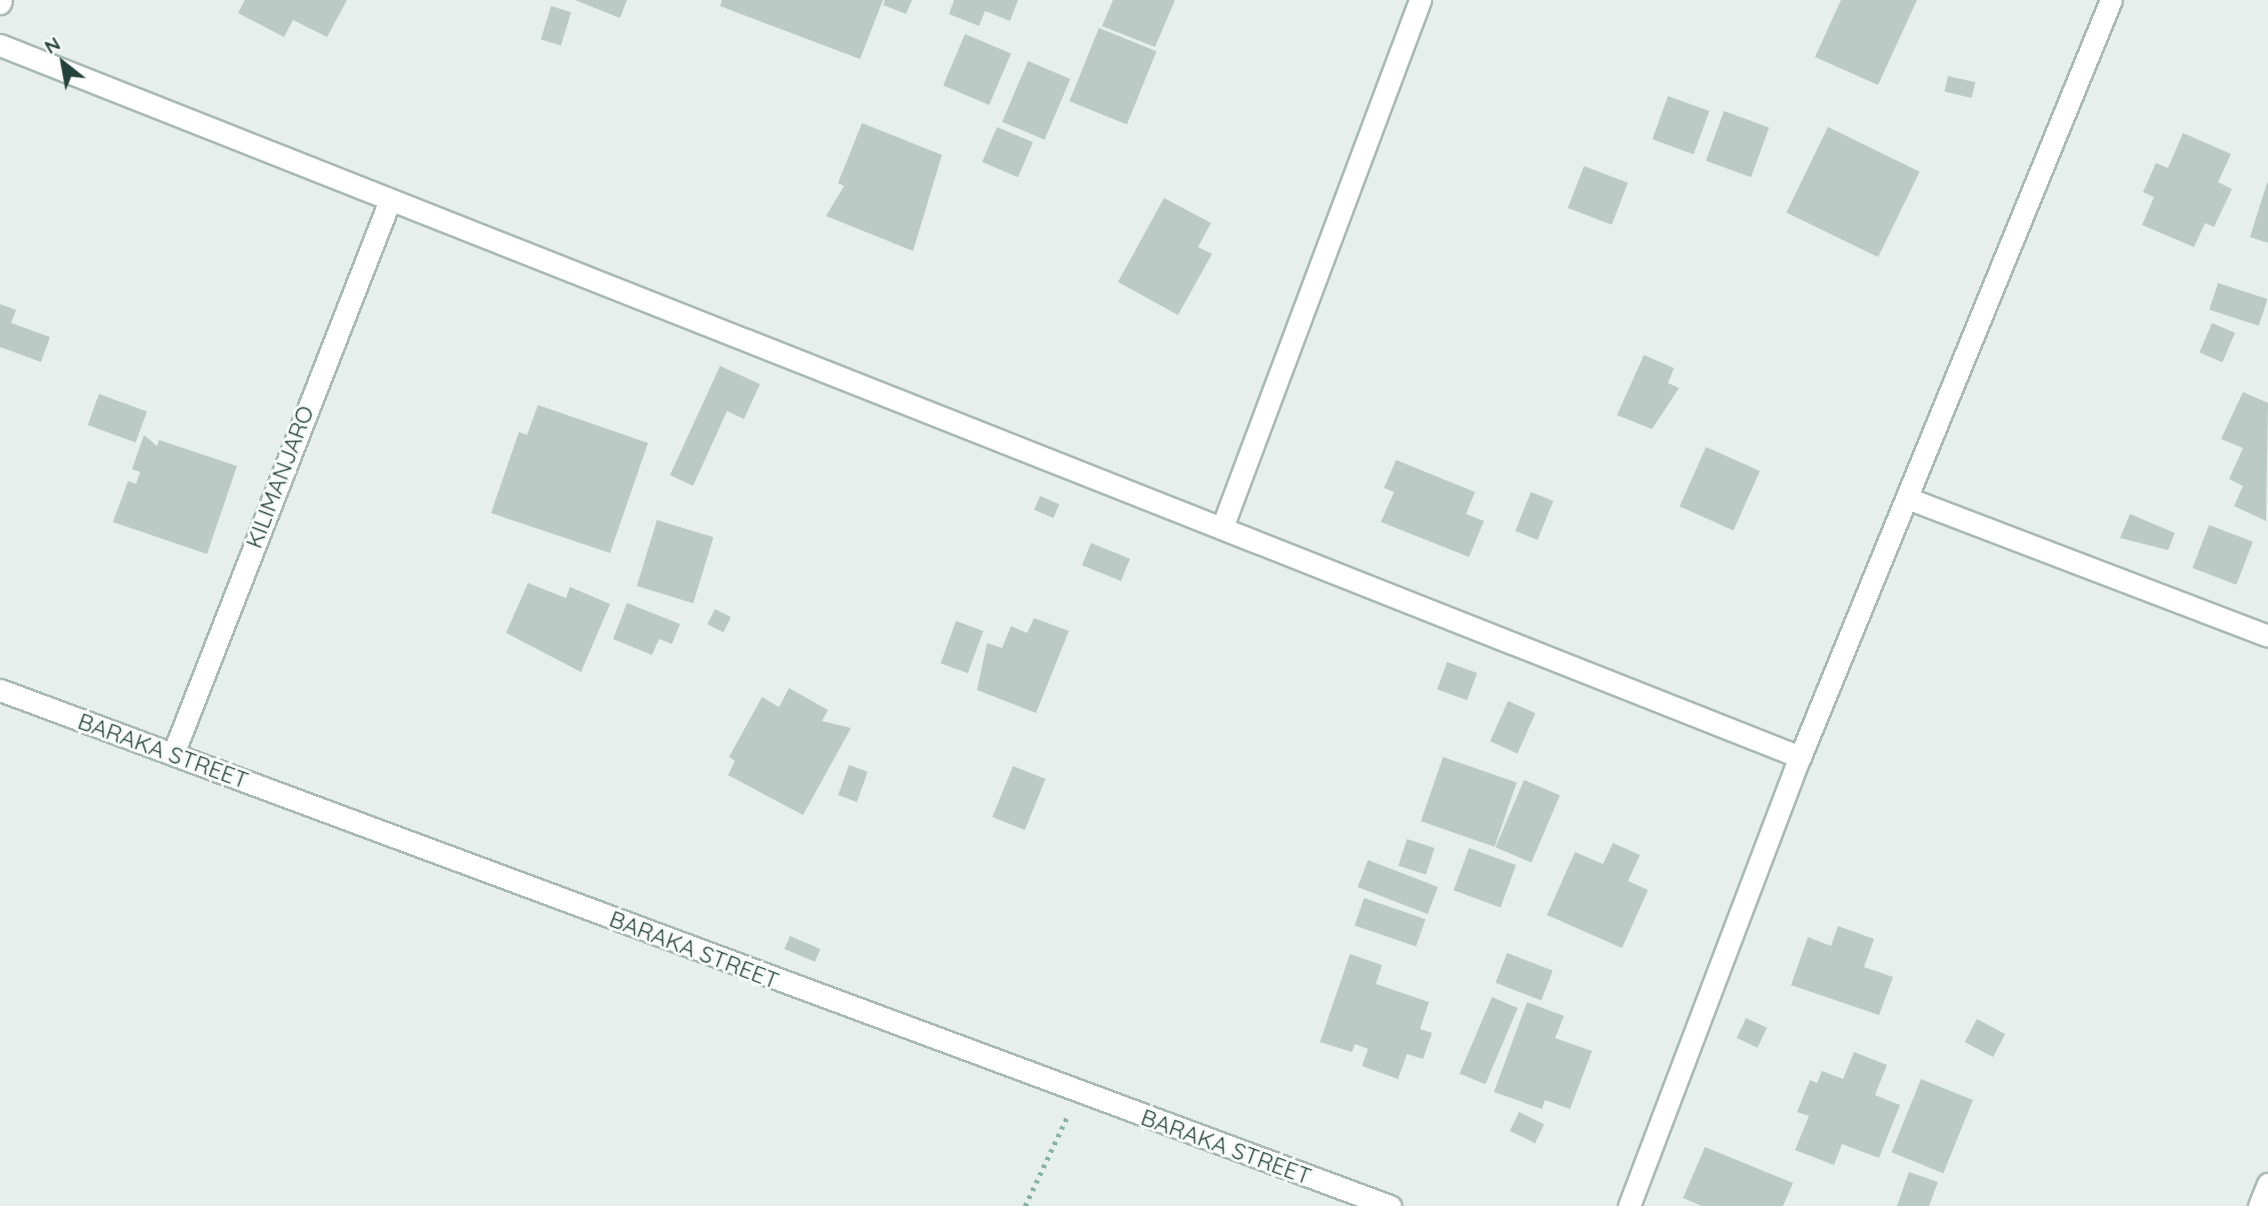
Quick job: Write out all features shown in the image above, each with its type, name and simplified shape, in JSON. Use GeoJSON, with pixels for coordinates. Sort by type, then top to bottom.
{"type":"FeatureCollection","features":[{"type":"Feature","properties":{"kind":"street"},"geometry":{"type":"LineString","coordinates":[[1223,525],[1420,0]]}},
{"type":"Feature","properties":{"kind":"street"},"geometry":{"type":"LineString","coordinates":[[1629,1206],[1800,757],[2111,0]]}},
{"type":"Feature","properties":{"kind":"street"},"geometry":{"type":"LineString","coordinates":[[0,45],[390,201],[1223,525],[1800,757]]}},
{"type":"Feature","properties":{"kind":"street","name":"KILIMANJARO"},"geometry":{"type":"LineString","coordinates":[[173,754],[390,201]]}},
{"type":"Feature","properties":{"kind":"street"},"geometry":{"type":"LineString","coordinates":[[1907,498],[2268,636]]}},
{"type":"Feature","properties":{"kind":"street","name":"BARAKA STREET"},"geometry":{"type":"LineString","coordinates":[[0,690],[1079,1094],[1390,1206]]}},
{"type":"Feature","properties":{"kind":"street"},"geometry":{"type":"LineString","coordinates":[[2259,1206],[2268,1184]]}},
{"type":"Feature","properties":{"kind":"path"},"geometry":{"type":"LineString","coordinates":[[1025,1206],[1079,1094]]}},
{"type":"Feature","properties":{"kind":"building"},"geometry":{"type":"Polygon","coordinates":[[[245,0],[347,0],[327,37],[293,20],[284,37],[238,13],[245,0]]]}},
{"type":"Feature","properties":{"kind":"building"},"geometry":{"type":"Polygon","coordinates":[[[575,0],[627,0],[620,18],[575,0]]]}},
{"type":"Feature","properties":{"kind":"building"},"geometry":{"type":"Polygon","coordinates":[[[722,0],[883,0],[860,59],[720,6],[722,0]]]}},
{"type":"Feature","properties":{"kind":"building"},"geometry":{"type":"Polygon","coordinates":[[[885,0],[912,0],[906,14],[883,5],[885,0]]]}},
{"type":"Feature","properties":{"kind":"building"},"geometry":{"type":"Polygon","coordinates":[[[954,0],[1018,0],[1010,21],[985,11],[979,26],[949,14],[954,0]]]}},
{"type":"Feature","properties":{"kind":"building"},"geometry":{"type":"Polygon","coordinates":[[[1113,0],[1175,0],[1155,47],[1102,26],[1113,0]]]}},
{"type":"Feature","properties":{"kind":"building"},"geometry":{"type":"Polygon","coordinates":[[[1841,0],[1917,0],[1878,85],[1815,57],[1841,0]]]}},
{"type":"Feature","properties":{"kind":"building"},"geometry":{"type":"Polygon","coordinates":[[[551,6],[571,12],[561,46],[541,39],[551,6]]]}},
{"type":"Feature","properties":{"kind":"building"},"geometry":{"type":"Polygon","coordinates":[[[1099,28],[1156,51],[1127,124],[1069,101],[1099,28]]]}},
{"type":"Feature","properties":{"kind":"building"},"geometry":{"type":"Polygon","coordinates":[[[965,34],[1011,54],[989,105],[943,86],[965,34]]]}},
{"type":"Feature","properties":{"kind":"building"},"geometry":{"type":"Polygon","coordinates":[[[1028,61],[1070,79],[1045,140],[1002,122],[1028,61]]]}},
{"type":"Feature","properties":{"kind":"building"},"geometry":{"type":"Polygon","coordinates":[[[1948,76],[1975,82],[1972,98],[1944,92],[1948,76]]]}},
{"type":"Feature","properties":{"kind":"building"},"geometry":{"type":"Polygon","coordinates":[[[1668,96],[1709,111],[1694,154],[1652,139],[1668,96]]]}},
{"type":"Feature","properties":{"kind":"building"},"geometry":{"type":"Polygon","coordinates":[[[1724,111],[1769,127],[1751,177],[1706,161],[1724,111]]]}},
{"type":"Feature","properties":{"kind":"building"},"geometry":{"type":"Polygon","coordinates":[[[862,123],[942,155],[913,251],[826,216],[844,186],[838,183],[862,123]]]}},
{"type":"Feature","properties":{"kind":"building"},"geometry":{"type":"Polygon","coordinates":[[[997,127],[1033,142],[1018,177],[982,162],[997,127]]]}},
{"type":"Feature","properties":{"kind":"building"},"geometry":{"type":"Polygon","coordinates":[[[1828,127],[1920,172],[1878,257],[1786,212],[1828,127]]]}},
{"type":"Feature","properties":{"kind":"building"},"geometry":{"type":"Polygon","coordinates":[[[2183,133],[2231,154],[2218,182],[2232,189],[2214,227],[2205,223],[2194,247],[2142,225],[2154,197],[2143,192],[2156,163],[2168,168],[2183,133]]]}},
{"type":"Feature","properties":{"kind":"building"},"geometry":{"type":"Polygon","coordinates":[[[1584,166],[1628,183],[1612,225],[1568,208],[1584,166]]]}},
{"type":"Feature","properties":{"kind":"building"},"geometry":{"type":"Polygon","coordinates":[[[2268,183],[2268,243],[2250,237],[2268,183]]]}},
{"type":"Feature","properties":{"kind":"building"},"geometry":{"type":"Polygon","coordinates":[[[1164,198],[1211,223],[1198,247],[1212,254],[1178,315],[1118,282],[1164,198]]]}},
{"type":"Feature","properties":{"kind":"building"},"geometry":{"type":"Polygon","coordinates":[[[2218,283],[2267,299],[2259,326],[2209,310],[2218,283]]]}},
{"type":"Feature","properties":{"kind":"building"},"geometry":{"type":"Polygon","coordinates":[[[0,304],[16,310],[11,323],[50,337],[41,362],[0,347],[0,304]]]}},
{"type":"Feature","properties":{"kind":"building"},"geometry":{"type":"Polygon","coordinates":[[[2212,323],[2235,333],[2223,362],[2199,352],[2212,323]]]}},
{"type":"Feature","properties":{"kind":"building"},"geometry":{"type":"Polygon","coordinates":[[[1644,355],[1674,368],[1668,383],[1679,388],[1652,429],[1617,415],[1644,355]]]}},
{"type":"Feature","properties":{"kind":"building"},"geometry":{"type":"Polygon","coordinates":[[[720,366],[760,384],[744,419],[727,411],[693,486],[670,475],[720,366]]]}},
{"type":"Feature","properties":{"kind":"building"},"geometry":{"type":"Polygon","coordinates":[[[2243,392],[2268,403],[2266,521],[2234,506],[2243,486],[2229,479],[2243,448],[2221,439],[2243,392]]]}},
{"type":"Feature","properties":{"kind":"building"},"geometry":{"type":"Polygon","coordinates":[[[99,394],[147,411],[136,442],[88,425],[99,394]]]}},
{"type":"Feature","properties":{"kind":"building"},"geometry":{"type":"Polygon","coordinates":[[[538,405],[648,443],[610,553],[491,513],[519,432],[527,435],[538,405]]]}},
{"type":"Feature","properties":{"kind":"building"},"geometry":{"type":"Polygon","coordinates":[[[144,435],[157,446],[159,440],[237,466],[207,554],[113,522],[128,481],[136,484],[140,472],[132,469],[144,435]]]}},
{"type":"Feature","properties":{"kind":"building"},"geometry":{"type":"Polygon","coordinates":[[[1706,447],[1760,471],[1733,530],[1680,506],[1706,447]]]}},
{"type":"Feature","properties":{"kind":"building"},"geometry":{"type":"Polygon","coordinates":[[[1396,460],[1475,492],[1466,514],[1484,521],[1469,557],[1381,522],[1394,492],[1384,488],[1396,460]]]}},
{"type":"Feature","properties":{"kind":"building"},"geometry":{"type":"Polygon","coordinates":[[[1531,492],[1553,501],[1538,540],[1515,531],[1531,492]]]}},
{"type":"Feature","properties":{"kind":"building"},"geometry":{"type":"Polygon","coordinates":[[[1040,496],[1059,504],[1053,518],[1034,510],[1040,496]]]}},
{"type":"Feature","properties":{"kind":"building"},"geometry":{"type":"Polygon","coordinates":[[[2130,514],[2175,533],[2168,550],[2120,538],[2130,514]]]}},
{"type":"Feature","properties":{"kind":"building"},"geometry":{"type":"Polygon","coordinates":[[[657,520],[713,537],[693,603],[637,586],[657,520]]]}},
{"type":"Feature","properties":{"kind":"building"},"geometry":{"type":"Polygon","coordinates":[[[2209,525],[2253,542],[2236,585],[2193,568],[2209,525]]]}},
{"type":"Feature","properties":{"kind":"building"},"geometry":{"type":"Polygon","coordinates":[[[1091,543],[1130,559],[1121,581],[1082,565],[1091,543]]]}},
{"type":"Feature","properties":{"kind":"building"},"geometry":{"type":"Polygon","coordinates":[[[528,583],[566,598],[570,587],[610,604],[581,672],[506,633],[528,583]]]}},
{"type":"Feature","properties":{"kind":"building"},"geometry":{"type":"Polygon","coordinates":[[[627,603],[680,624],[672,644],[659,639],[652,655],[613,639],[627,603]]]}},
{"type":"Feature","properties":{"kind":"building"},"geometry":{"type":"Polygon","coordinates":[[[715,609],[731,617],[723,632],[707,624],[715,609]]]}},
{"type":"Feature","properties":{"kind":"building"},"geometry":{"type":"Polygon","coordinates":[[[1034,618],[1069,631],[1036,713],[977,690],[987,643],[1002,648],[1011,626],[1027,633],[1034,618]]]}},
{"type":"Feature","properties":{"kind":"building"},"geometry":{"type":"Polygon","coordinates":[[[956,621],[983,631],[968,673],[941,663],[956,621]]]}},
{"type":"Feature","properties":{"kind":"building"},"geometry":{"type":"Polygon","coordinates":[[[1447,662],[1477,673],[1467,700],[1437,689],[1447,662]]]}},
{"type":"Feature","properties":{"kind":"building"},"geometry":{"type":"Polygon","coordinates":[[[789,688],[828,710],[822,721],[851,728],[803,815],[728,775],[735,761],[729,757],[762,697],[779,707],[789,688]]]}},
{"type":"Feature","properties":{"kind":"building"},"geometry":{"type":"Polygon","coordinates":[[[1508,701],[1535,713],[1518,753],[1490,741],[1508,701]]]}},
{"type":"Feature","properties":{"kind":"building"},"geometry":{"type":"Polygon","coordinates":[[[1443,757],[1517,782],[1495,847],[1421,821],[1443,757]]]}},
{"type":"Feature","properties":{"kind":"building"},"geometry":{"type":"Polygon","coordinates":[[[849,765],[868,772],[857,802],[838,795],[849,765]]]}},
{"type":"Feature","properties":{"kind":"building"},"geometry":{"type":"Polygon","coordinates":[[[1013,766],[1045,779],[1025,830],[992,817],[1013,766]]]}},
{"type":"Feature","properties":{"kind":"building"},"geometry":{"type":"Polygon","coordinates":[[[1524,780],[1560,795],[1531,862],[1495,847],[1524,780]]]}},
{"type":"Feature","properties":{"kind":"building"},"geometry":{"type":"Polygon","coordinates":[[[1407,839],[1435,848],[1426,875],[1398,866],[1407,839]]]}},
{"type":"Feature","properties":{"kind":"building"},"geometry":{"type":"Polygon","coordinates":[[[1613,843],[1640,855],[1628,881],[1648,890],[1622,948],[1547,915],[1575,852],[1603,864],[1613,843]]]}},
{"type":"Feature","properties":{"kind":"building"},"geometry":{"type":"Polygon","coordinates":[[[1469,848],[1516,865],[1501,907],[1454,890],[1469,848]]]}},
{"type":"Feature","properties":{"kind":"building"},"geometry":{"type":"Polygon","coordinates":[[[1368,860],[1438,887],[1428,914],[1358,887],[1368,860]]]}},
{"type":"Feature","properties":{"kind":"building"},"geometry":{"type":"Polygon","coordinates":[[[1364,898],[1425,919],[1416,947],[1355,925],[1364,898]]]}},
{"type":"Feature","properties":{"kind":"building"},"geometry":{"type":"Polygon","coordinates":[[[1838,926],[1874,939],[1864,967],[1893,977],[1879,1015],[1791,985],[1808,937],[1831,946],[1838,926]]]}},
{"type":"Feature","properties":{"kind":"building"},"geometry":{"type":"Polygon","coordinates":[[[790,936],[820,949],[815,962],[785,949],[790,936]]]}},
{"type":"Feature","properties":{"kind":"building"},"geometry":{"type":"Polygon","coordinates":[[[1507,953],[1553,971],[1541,1000],[1496,983],[1507,953]]]}},
{"type":"Feature","properties":{"kind":"building"},"geometry":{"type":"Polygon","coordinates":[[[1350,954],[1382,965],[1376,984],[1429,1002],[1420,1029],[1432,1033],[1423,1059],[1407,1054],[1398,1079],[1362,1066],[1368,1049],[1355,1044],[1352,1052],[1320,1042],[1350,954]]]}},
{"type":"Feature","properties":{"kind":"building"},"geometry":{"type":"Polygon","coordinates":[[[1492,997],[1518,1008],[1485,1084],[1460,1073],[1492,997]]]}},
{"type":"Feature","properties":{"kind":"building"},"geometry":{"type":"Polygon","coordinates":[[[1527,1002],[1564,1016],[1555,1038],[1592,1051],[1570,1109],[1545,1100],[1542,1109],[1494,1092],[1527,1002]]]}},
{"type":"Feature","properties":{"kind":"building"},"geometry":{"type":"Polygon","coordinates":[[[1746,1018],[1767,1028],[1758,1048],[1737,1038],[1746,1018]]]}},
{"type":"Feature","properties":{"kind":"building"},"geometry":{"type":"Polygon","coordinates":[[[1977,1019],[2005,1034],[1993,1057],[1965,1042],[1977,1019]]]}},
{"type":"Feature","properties":{"kind":"building"},"geometry":{"type":"Polygon","coordinates":[[[1854,1052],[1887,1065],[1875,1095],[1900,1105],[1879,1158],[1842,1144],[1834,1165],[1795,1150],[1809,1116],[1797,1112],[1810,1080],[1817,1083],[1822,1071],[1843,1079],[1854,1052]]]}},
{"type":"Feature","properties":{"kind":"building"},"geometry":{"type":"Polygon","coordinates":[[[1921,1079],[1973,1100],[1943,1173],[1891,1152],[1921,1079]]]}},
{"type":"Feature","properties":{"kind":"building"},"geometry":{"type":"Polygon","coordinates":[[[1519,1112],[1544,1124],[1535,1143],[1510,1131],[1519,1112]]]}},
{"type":"Feature","properties":{"kind":"building"},"geometry":{"type":"Polygon","coordinates":[[[1705,1147],[1793,1183],[1783,1206],[1702,1206],[1683,1198],[1705,1147]]]}},
{"type":"Feature","properties":{"kind":"building"},"geometry":{"type":"Polygon","coordinates":[[[1909,1172],[1938,1182],[1929,1206],[1897,1206],[1909,1172]]]}}]}
